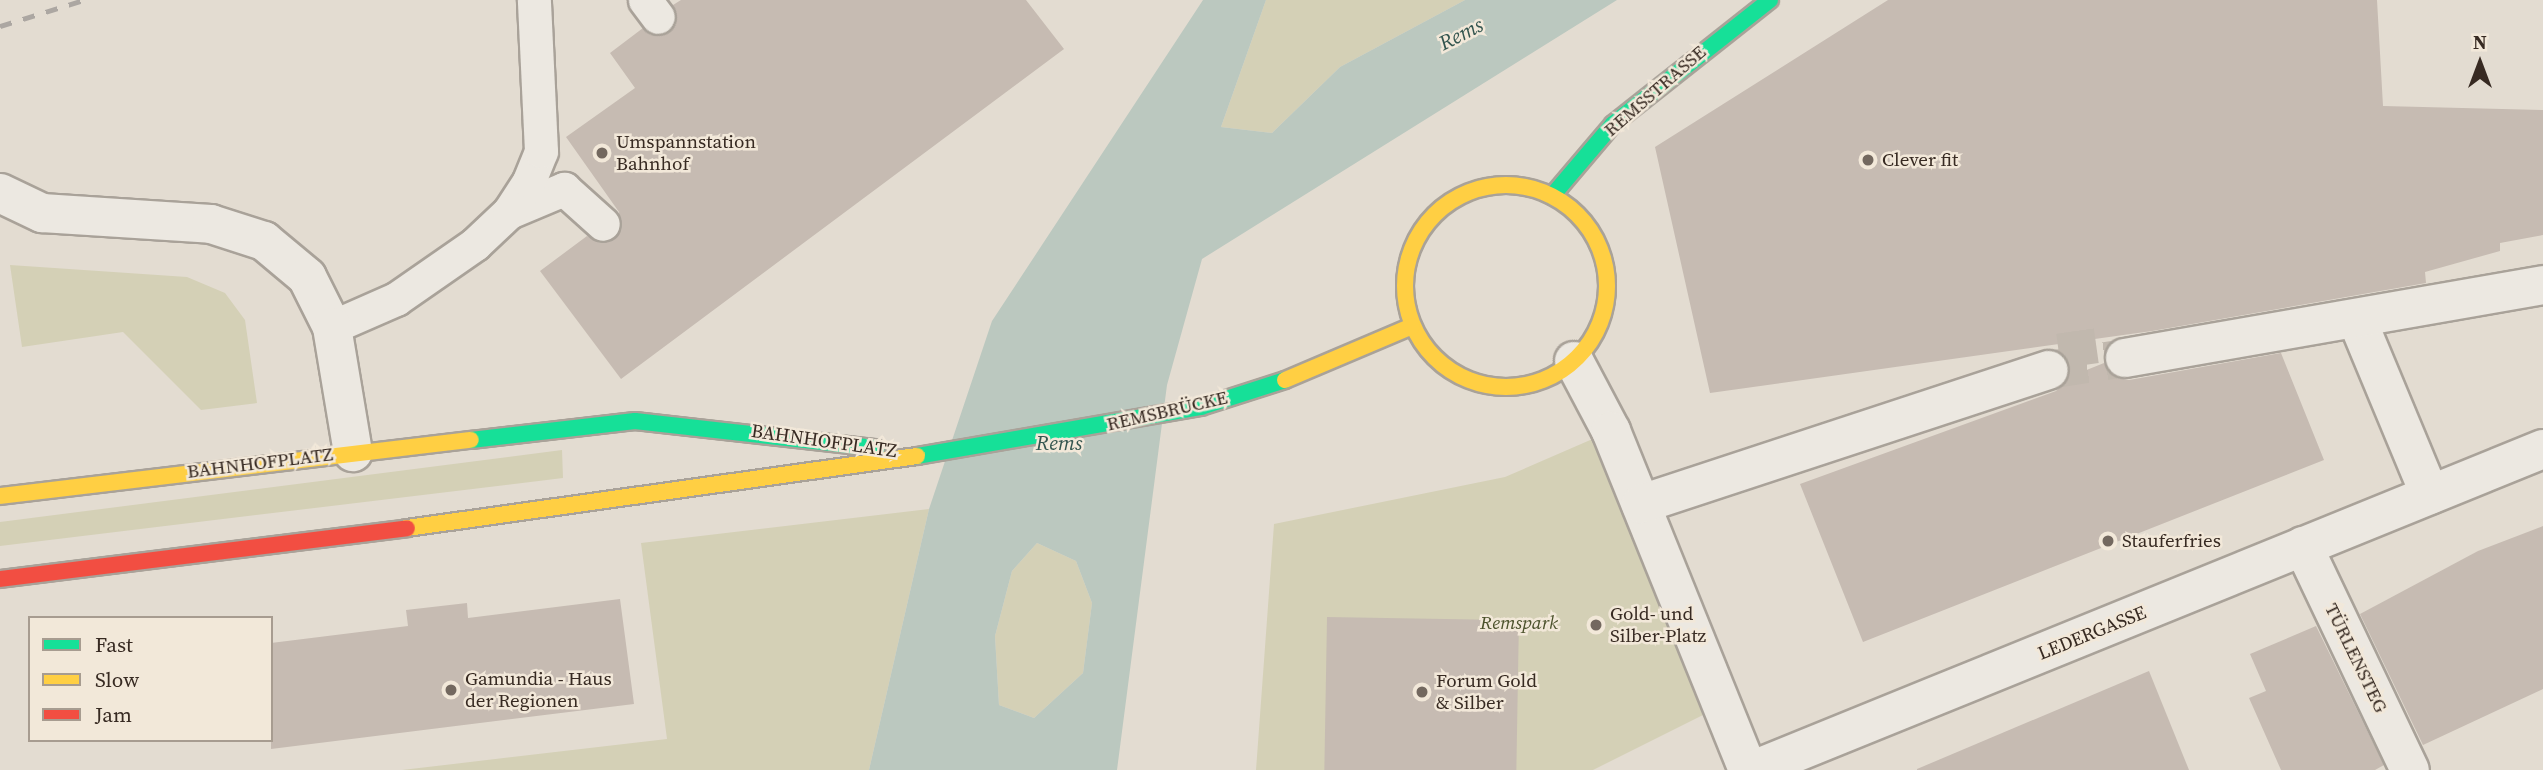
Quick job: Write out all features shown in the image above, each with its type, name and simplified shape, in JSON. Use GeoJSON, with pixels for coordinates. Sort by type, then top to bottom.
{"type":"FeatureCollection","features":[{"type":"Feature","properties":{"kind":"main road","name":"REMSSTRASSE"},"geometry":{"type":"LineString","coordinates":[[1552,196],[1612,124],[1685,61],[1770,0]]}},
{"type":"Feature","properties":{"kind":"main road"},"geometry":{"type":"LineString","coordinates":[[1518,185],[1552,196],[1578,215],[1606,272],[1605,305],[1594,336],[1574,361],[1526,384],[1484,384],[1437,359],[1412,326],[1404,291],[1408,256],[1424,225],[1450,200],[1483,187],[1518,185]]}},
{"type":"Feature","properties":{"kind":"main road","name":"REMSBRÜCKE"},"geometry":{"type":"LineString","coordinates":[[906,453],[1042,438],[1188,410],[1301,375],[1412,326]]}},
{"type":"Feature","properties":{"kind":"main road","name":"BAHNHOFPLATZ"},"geometry":{"type":"LineString","coordinates":[[0,496],[353,452],[635,421],[906,453]]}},
{"type":"Feature","properties":{"kind":"main road","name":"BAHNHOFPLATZ"},"geometry":{"type":"LineString","coordinates":[[0,579],[588,505],[906,453]]}},
{"type":"Feature","properties":{"kind":"street"},"geometry":{"type":"LineString","coordinates":[[0,193],[42,213],[211,224],[264,241],[307,277],[332,327],[353,452]]}},
{"type":"Feature","properties":{"kind":"street"},"geometry":{"type":"LineString","coordinates":[[2125,358],[2358,322],[2543,285]]}},
{"type":"Feature","properties":{"kind":"street"},"geometry":{"type":"LineString","coordinates":[[2358,322],[2430,495]]}},
{"type":"Feature","properties":{"kind":"street"},"geometry":{"type":"LineString","coordinates":[[1574,361],[1641,504],[1748,770]]}},
{"type":"Feature","properties":{"kind":"street"},"geometry":{"type":"LineString","coordinates":[[1641,504],[2049,370]]}},
{"type":"Feature","properties":{"kind":"street","name":"LEDERGASSE"},"geometry":{"type":"LineString","coordinates":[[1753,770],[2543,449]]}},
{"type":"Feature","properties":{"kind":"street","name":"TÜRLENSTEG"},"geometry":{"type":"LineString","coordinates":[[2303,546],[2410,770]]}},
{"type":"Feature","properties":{"kind":"lane"},"geometry":{"type":"LineString","coordinates":[[509,212],[541,150],[534,0]]}},
{"type":"Feature","properties":{"kind":"lane"},"geometry":{"type":"LineString","coordinates":[[332,327],[396,299],[509,212],[564,189],[603,224]]}},
{"type":"Feature","properties":{"kind":"green space"},"geometry":{"type":"Polygon","coordinates":[[[1266,0],[1465,0],[1340,67],[1272,133],[1221,127],[1266,0]]]}},
{"type":"Feature","properties":{"kind":"green space"},"geometry":{"type":"Polygon","coordinates":[[[10,265],[187,277],[225,293],[245,320],[257,403],[201,410],[123,332],[22,347],[10,265]]]}},
{"type":"Feature","properties":{"kind":"green space","name":"Remspark"},"geometry":{"type":"Polygon","coordinates":[[[1611,431],[1703,715],[1593,770],[1256,770],[1274,524],[1505,477],[1611,431]]]}},
{"type":"Feature","properties":{"kind":"green space"},"geometry":{"type":"Polygon","coordinates":[[[562,450],[563,478],[0,546],[0,522],[562,450]]]}},
{"type":"Feature","properties":{"kind":"green space"},"geometry":{"type":"Polygon","coordinates":[[[929,509],[869,770],[402,770],[667,739],[641,543],[929,509]]]}},
{"type":"Feature","properties":{"kind":"green space"},"geometry":{"type":"Polygon","coordinates":[[[1037,543],[1076,561],[1092,603],[1083,673],[1034,718],[999,705],[995,636],[1012,571],[1037,543]]]}},
{"type":"Feature","properties":{"kind":"water","name":"Rems"},"geometry":{"type":"Polygon","coordinates":[[[1203,0],[1266,0],[1221,127],[1272,133],[1340,67],[1465,0],[1617,0],[1202,259],[1167,385],[1117,770],[869,770],[929,509],[992,321],[1203,0]],[[1037,543],[1012,571],[995,636],[999,705],[1034,718],[1083,673],[1092,603],[1076,561],[1037,543]]]}},
{"type":"Feature","properties":{"kind":"building"},"geometry":{"type":"Polygon","coordinates":[[[681,0],[1026,0],[1064,49],[621,379],[540,271],[587,236],[600,243],[618,236],[619,212],[566,137],[635,88],[610,53],[643,28],[651,35],[669,33],[676,24],[673,5],[681,0]]]}},
{"type":"Feature","properties":{"kind":"building"},"geometry":{"type":"Polygon","coordinates":[[[1888,0],[2377,0],[2383,106],[2543,110],[2543,235],[2500,243],[2500,251],[2425,272],[2426,283],[2152,331],[1710,393],[1655,147],[1888,0]]]}},
{"type":"Feature","properties":{"kind":"building"},"geometry":{"type":"Polygon","coordinates":[[[2281,353],[2324,460],[1863,642],[1800,484],[2056,391],[2069,377],[2104,363],[2117,378],[2129,380],[2281,353]]]}},
{"type":"Feature","properties":{"kind":"building"},"geometry":{"type":"Polygon","coordinates":[[[2543,526],[2543,689],[2423,745],[2360,614],[2478,551],[2543,526]]]}},
{"type":"Feature","properties":{"kind":"building","name":"Gamundia - Haus der Regionen"},"geometry":{"type":"Polygon","coordinates":[[[620,599],[634,704],[271,749],[273,643],[408,626],[406,610],[467,603],[468,618],[620,599]]]}},
{"type":"Feature","properties":{"kind":"building","name":"Forum Gold & Silber"},"geometry":{"type":"Polygon","coordinates":[[[1327,617],[1519,620],[1516,770],[1324,770],[1327,617]]]}},
{"type":"Feature","properties":{"kind":"building"},"geometry":{"type":"Polygon","coordinates":[[[2316,626],[2384,765],[2375,770],[2281,770],[2249,698],[2266,691],[2250,654],[2316,626]]]}},
{"type":"Feature","properties":{"kind":"building"},"geometry":{"type":"Polygon","coordinates":[[[2149,671],[2189,770],[1917,770],[1917,769],[2149,671]]]}},
{"type":"Feature","properties":{"kind":"tunnel"},"geometry":{"type":"LineString","coordinates":[[2075,331],[2080,366]]}},
{"type":"Feature","properties":{"kind":"tunnel"},"geometry":{"type":"LineString","coordinates":[[2049,370],[2125,358]]}},
{"type":"Feature","properties":{"kind":"railway"},"geometry":{"type":"LineString","coordinates":[[0,26],[84,0]]}},
{"type":"Feature","properties":{"kind":"traffic: fast"},"geometry":{"type":"LineString","coordinates":[[1552,196],[1613,124],[1770,0]]}},
{"type":"Feature","properties":{"kind":"traffic: fast"},"geometry":{"type":"LineString","coordinates":[[917,456],[1201,407],[1285,380]]}},
{"type":"Feature","properties":{"kind":"traffic: fast"},"geometry":{"type":"LineString","coordinates":[[471,440],[635,421],[876,448]]}},
{"type":"Feature","properties":{"kind":"traffic: slow"},"geometry":{"type":"LineString","coordinates":[[1506,185],[1545,193],[1562,202],[1577,215],[1590,230],[1599,247],[1607,286],[1599,325],[1590,342],[1577,357],[1562,370],[1545,379],[1506,387],[1467,379],[1450,370],[1435,357],[1422,342],[1413,325],[1405,286],[1413,247],[1422,230],[1435,215],[1450,202],[1467,193],[1506,185]]}},
{"type":"Feature","properties":{"kind":"traffic: slow"},"geometry":{"type":"LineString","coordinates":[[1285,380],[1412,326]]}},
{"type":"Feature","properties":{"kind":"traffic: slow"},"geometry":{"type":"LineString","coordinates":[[0,496],[471,440]]}},
{"type":"Feature","properties":{"kind":"traffic: slow"},"geometry":{"type":"LineString","coordinates":[[407,528],[917,456]]}},
{"type":"Feature","properties":{"kind":"traffic: jam"},"geometry":{"type":"LineString","coordinates":[[0,579],[407,528]]}},
{"type":"Feature","properties":{"kind":"place","name":"Umspannstation Bahnhof"},"geometry":{"type":"Point","coordinates":[602,153]}},
{"type":"Feature","properties":{"kind":"place","name":"Clever fit"},"geometry":{"type":"Point","coordinates":[1868,160]}},
{"type":"Feature","properties":{"kind":"place","name":"Stauferfries"},"geometry":{"type":"Point","coordinates":[2108,541]}},
{"type":"Feature","properties":{"kind":"place","name":"Gold- und Silber-Platz"},"geometry":{"type":"Point","coordinates":[1596,625]}},
{"type":"Feature","properties":{"kind":"place","name":"Gamundia - Haus der Regionen"},"geometry":{"type":"Point","coordinates":[451,690]}},
{"type":"Feature","properties":{"kind":"place","name":"Forum Gold & Silber"},"geometry":{"type":"Point","coordinates":[1422,692]}}]}
